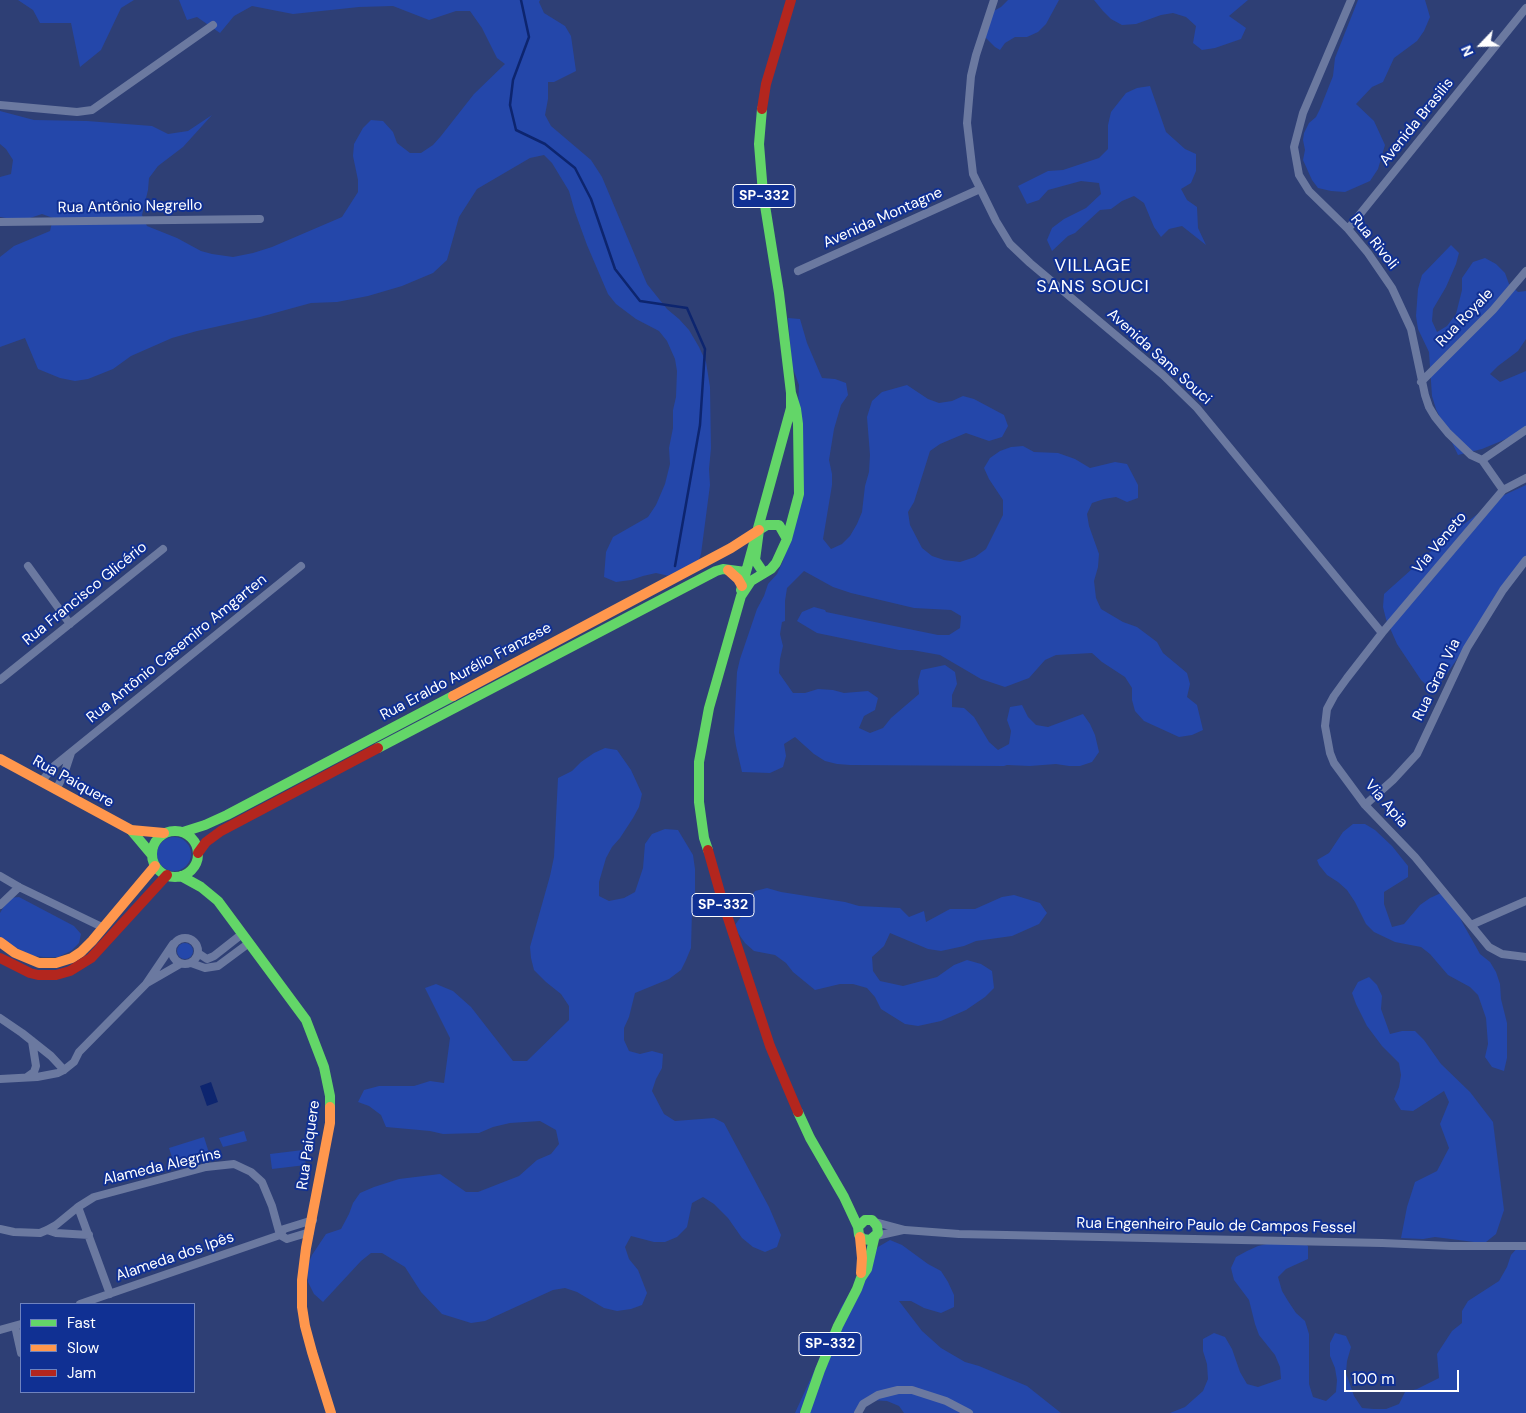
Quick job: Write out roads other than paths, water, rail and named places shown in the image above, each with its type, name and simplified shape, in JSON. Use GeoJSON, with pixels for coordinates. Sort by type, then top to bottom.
{"type":"FeatureCollection","features":[{"type":"Feature","properties":{"kind":"main road","name":"SP-332"},"geometry":{"type":"LineString","coordinates":[[791,0],[766,84],[762,104],[759,144],[791,394],[790,414],[709,708],[699,762],[699,802],[704,838],[770,1046],[803,1124],[844,1197],[859,1232],[862,1258],[861,1278]]}},
{"type":"Feature","properties":{"kind":"main road","name":"SP-332"},"geometry":{"type":"LineString","coordinates":[[741,591],[751,581],[776,563],[788,540],[799,494],[800,477],[798,424],[791,394]]}},
{"type":"Feature","properties":{"kind":"main road"},"geometry":{"type":"LineString","coordinates":[[767,570],[755,560],[759,530],[767,525],[779,525],[788,540]]}},
{"type":"Feature","properties":{"kind":"main road","name":"Rua Eraldo Aurélio Franzese"},"geometry":{"type":"LineString","coordinates":[[183,832],[227,815],[731,548],[759,530]]}},
{"type":"Feature","properties":{"kind":"main road"},"geometry":{"type":"LineString","coordinates":[[728,570],[738,579],[741,591]]}},
{"type":"Feature","properties":{"kind":"main road","name":"Rua Eraldo Aurélio Franzese"},"geometry":{"type":"LineString","coordinates":[[197,858],[206,842],[221,831],[716,571],[745,572],[767,570]]}},
{"type":"Feature","properties":{"kind":"main road","name":"Rua Paiquere"},"geometry":{"type":"LineString","coordinates":[[0,759],[132,830],[164,834]]}},
{"type":"Feature","properties":{"kind":"main road","name":"Rua Paiquere"},"geometry":{"type":"LineString","coordinates":[[132,830],[152,855]]}},
{"type":"Feature","properties":{"kind":"main road"},"geometry":{"type":"LineString","coordinates":[[197,858],[190,872],[180,876],[167,876],[155,866],[152,855],[155,842],[170,831],[183,832],[191,837],[196,844],[201,887]]}},
{"type":"Feature","properties":{"kind":"main road"},"geometry":{"type":"LineString","coordinates":[[0,942],[25,958],[39,963],[56,963],[72,958],[81,952],[128,900],[155,866]]}},
{"type":"Feature","properties":{"kind":"main road"},"geometry":{"type":"LineString","coordinates":[[0,958],[38,975],[56,975],[70,971],[91,958],[167,876]]}},
{"type":"Feature","properties":{"kind":"main road","name":"Rua Paiquere"},"geometry":{"type":"LineString","coordinates":[[180,876],[201,887],[218,901],[309,1027],[324,1067],[330,1096],[330,1123],[302,1280],[302,1307],[312,1352],[331,1413]]}},
{"type":"Feature","properties":{"kind":"main road","name":"SP-332"},"geometry":{"type":"LineString","coordinates":[[805,1413],[838,1326],[867,1269],[878,1229],[860,1209],[844,1197]]}},
{"type":"Feature","properties":{"kind":"main road"},"geometry":{"type":"LineString","coordinates":[[872,1221],[862,1221],[859,1232],[867,1240],[875,1237]]}},
{"type":"Feature","properties":{"kind":"street","name":"Avenida Sans Souci"},"geometry":{"type":"LineString","coordinates":[[994,0],[976,54],[971,76],[968,123],[973,174],[996,222],[1010,244],[1030,263],[1163,375],[1197,408],[1382,633]]}},
{"type":"Feature","properties":{"kind":"street","name":"Rua Rivoli"},"geometry":{"type":"LineString","coordinates":[[1351,0],[1303,113],[1294,147],[1299,175],[1309,191],[1348,229],[1368,253],[1398,298],[1411,329],[1421,382],[1429,407],[1435,417],[1448,433],[1471,455],[1482,460],[1503,490]]}},
{"type":"Feature","properties":{"kind":"street","name":"Avenida Brasilis"},"geometry":{"type":"LineString","coordinates":[[1348,229],[1526,8]]}},
{"type":"Feature","properties":{"kind":"street"},"geometry":{"type":"LineString","coordinates":[[0,105],[78,112],[92,110],[212,25]]}},
{"type":"Feature","properties":{"kind":"street","name":"Avenida Montagne"},"geometry":{"type":"LineString","coordinates":[[798,272],[980,189]]}},
{"type":"Feature","properties":{"kind":"street","name":"Rua Antônio Negrello"},"geometry":{"type":"LineString","coordinates":[[0,222],[260,219]]}},
{"type":"Feature","properties":{"kind":"street","name":"Rua Royale"},"geometry":{"type":"LineString","coordinates":[[1421,382],[1493,310],[1526,271]]}},
{"type":"Feature","properties":{"kind":"street"},"geometry":{"type":"LineString","coordinates":[[1482,460],[1526,430]]}},
{"type":"Feature","properties":{"kind":"street","name":"Via Veneto"},"geometry":{"type":"LineString","coordinates":[[1382,633],[1503,490],[1526,478]]}},
{"type":"Feature","properties":{"kind":"street","name":"Rua Francisco Glicério"},"geometry":{"type":"LineString","coordinates":[[0,680],[163,549]]}},
{"type":"Feature","properties":{"kind":"street","name":"Rua Gran Via"},"geometry":{"type":"LineString","coordinates":[[1366,805],[1417,754],[1467,648],[1503,590],[1526,560]]}},
{"type":"Feature","properties":{"kind":"street"},"geometry":{"type":"LineString","coordinates":[[28,566],[70,624]]}},
{"type":"Feature","properties":{"kind":"street","name":"Rua Antônio Casemiro Amgarten"},"geometry":{"type":"LineString","coordinates":[[41,782],[54,766],[301,566]]}},
{"type":"Feature","properties":{"kind":"street","name":"Via Apia"},"geometry":{"type":"LineString","coordinates":[[1382,633],[1347,678],[1327,709],[1325,726],[1330,753],[1334,763],[1366,805],[1415,857],[1490,947],[1502,954],[1526,958]]}},
{"type":"Feature","properties":{"kind":"street"},"geometry":{"type":"LineString","coordinates":[[56,790],[71,753]]}},
{"type":"Feature","properties":{"kind":"street"},"geometry":{"type":"LineString","coordinates":[[0,876],[102,927]]}},
{"type":"Feature","properties":{"kind":"street"},"geometry":{"type":"LineString","coordinates":[[0,905],[19,887]]}},
{"type":"Feature","properties":{"kind":"street"},"geometry":{"type":"LineString","coordinates":[[1471,925],[1526,901]]}},
{"type":"Feature","properties":{"kind":"street"},"geometry":{"type":"LineString","coordinates":[[0,1079],[58,1073],[64,1070],[74,1062],[79,1052],[146,984],[173,944],[180,938],[189,938],[196,944],[198,953],[196,959],[191,963]]}},
{"type":"Feature","properties":{"kind":"street"},"geometry":{"type":"LineString","coordinates":[[198,953],[207,959],[245,938]]}},
{"type":"Feature","properties":{"kind":"street"},"geometry":{"type":"LineString","coordinates":[[146,984],[180,964],[191,963],[205,968],[218,966],[245,938]]}},
{"type":"Feature","properties":{"kind":"street"},"geometry":{"type":"LineString","coordinates":[[173,944],[171,953],[173,958],[180,964]]}},
{"type":"Feature","properties":{"kind":"street"},"geometry":{"type":"LineString","coordinates":[[0,1018],[51,1056],[64,1070]]}},
{"type":"Feature","properties":{"kind":"street"},"geometry":{"type":"LineString","coordinates":[[27,1077],[34,1072],[36,1066],[32,1041]]}},
{"type":"Feature","properties":{"kind":"street","name":"Alameda Alegrins"},"geometry":{"type":"LineString","coordinates":[[0,1230],[33,1234],[47,1230],[94,1197],[206,1167],[234,1164],[251,1172],[262,1182],[272,1206],[280,1235]]}},
{"type":"Feature","properties":{"kind":"street"},"geometry":{"type":"LineString","coordinates":[[78,1207],[110,1294]]}},
{"type":"Feature","properties":{"kind":"street"},"geometry":{"type":"LineString","coordinates":[[310,1232],[287,1239],[280,1235],[284,1229],[313,1220]]}},
{"type":"Feature","properties":{"kind":"street","name":"Rua Engenheiro Paulo de Campos Fessel"},"geometry":{"type":"LineString","coordinates":[[872,1221],[905,1230],[967,1235],[1526,1246]]}},
{"type":"Feature","properties":{"kind":"street","name":"Alameda Alegrins"},"geometry":{"type":"LineString","coordinates":[[47,1230],[56,1234],[89,1235]]}},
{"type":"Feature","properties":{"kind":"street","name":"Rua Engenheiro Paulo de Campos Fessel"},"geometry":{"type":"LineString","coordinates":[[875,1237],[905,1230]]}},
{"type":"Feature","properties":{"kind":"street","name":"Alameda dos Ipês"},"geometry":{"type":"LineString","coordinates":[[83,1303],[280,1235]]}},
{"type":"Feature","properties":{"kind":"street"},"geometry":{"type":"LineString","coordinates":[[0,1330],[18,1325],[20,1344]]}},
{"type":"Feature","properties":{"kind":"street"},"geometry":{"type":"LineString","coordinates":[[858,1413],[863,1404],[878,1395],[898,1390],[912,1390],[946,1401],[969,1413]]}},
{"type":"Feature","properties":{"kind":"waterway"},"geometry":{"type":"LineString","coordinates":[[521,0],[529,37],[513,80],[510,105],[516,130],[545,144],[575,168],[591,199],[615,269],[640,301],[687,308],[705,349],[700,425],[675,566]]}},
{"type":"Feature","properties":{"kind":"district","name":"VILLAGE SANS SOUCI"},"geometry":{"type":"Point","coordinates":[1093,276]}}]}
